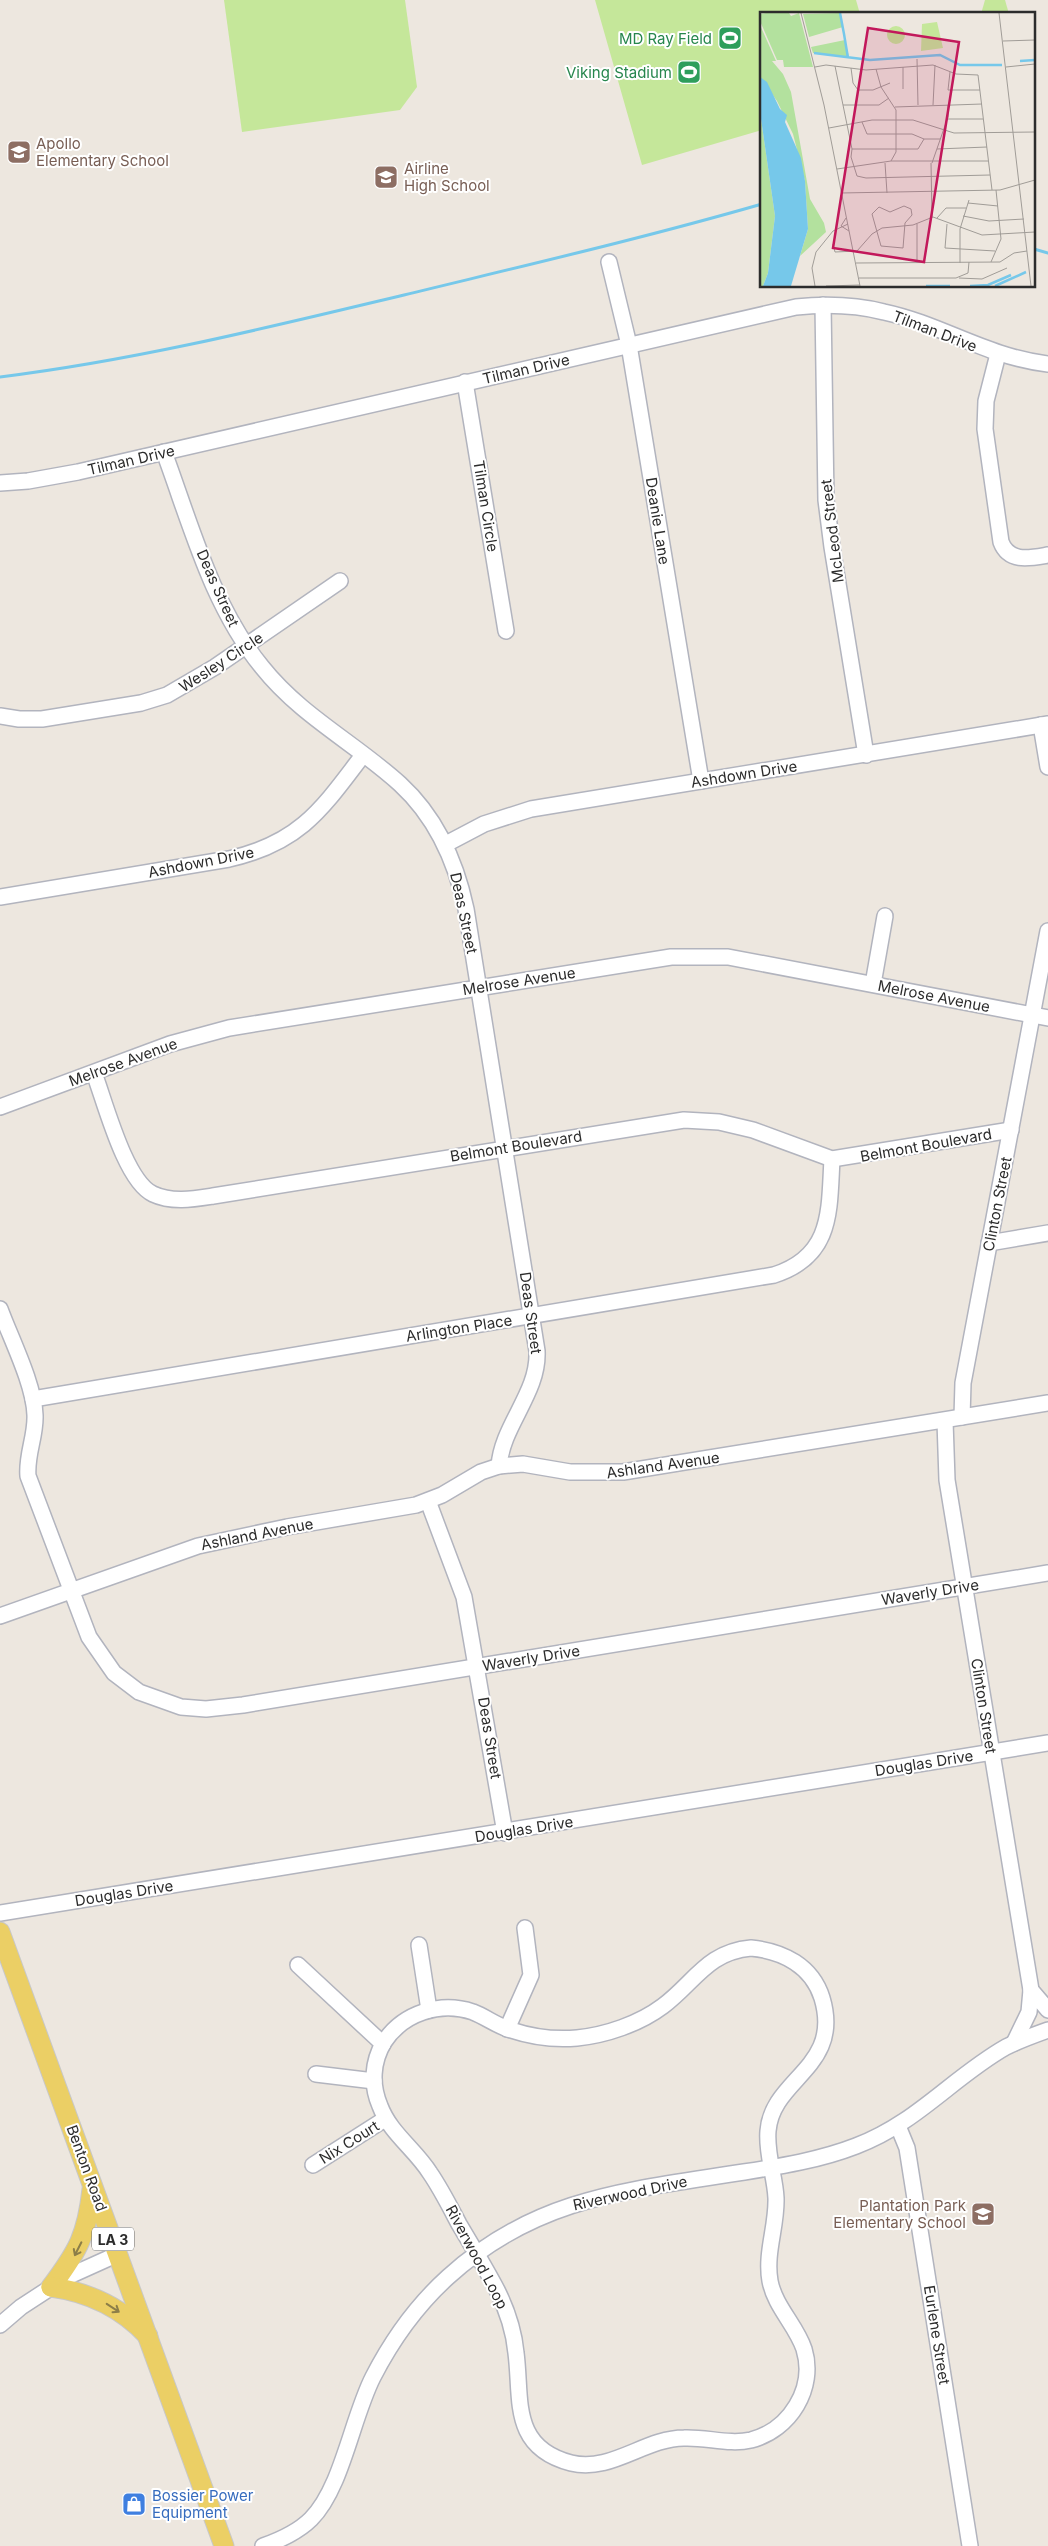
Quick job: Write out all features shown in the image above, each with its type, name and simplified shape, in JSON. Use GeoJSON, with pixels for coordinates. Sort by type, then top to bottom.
{"type":"FeatureCollection","features":[{"type":"Feature","properties":{"kind":"main road","name":"Benton Road"},"geometry":{"type":"LineString","coordinates":[[0,1932],[224,2546]]}},
{"type":"Feature","properties":{"kind":"main road"},"geometry":{"type":"LineString","coordinates":[[93,2185],[88,2224],[83,2239],[74,2257],[51,2287],[65,2289],[108,2304],[149,2338]]}},
{"type":"Feature","properties":{"kind":"street","name":"Deanie Lane"},"geometry":{"type":"LineString","coordinates":[[609,262],[629,345],[701,781]]}},
{"type":"Feature","properties":{"kind":"street","name":"Tilman Drive"},"geometry":{"type":"LineString","coordinates":[[0,483],[49,478],[775,311],[823,305],[885,312],[998,354],[1048,364]]}},
{"type":"Feature","properties":{"kind":"street","name":"McLeod Street"},"geometry":{"type":"LineString","coordinates":[[823,305],[826,500],[866,755]]}},
{"type":"Feature","properties":{"kind":"street"},"geometry":{"type":"LineString","coordinates":[[998,354],[986,401],[985,422],[987,459],[1001,542],[1008,552],[1019,558],[1048,555]]}},
{"type":"Feature","properties":{"kind":"street","name":"Tilman Circle"},"geometry":{"type":"LineString","coordinates":[[465,382],[506,631]]}},
{"type":"Feature","properties":{"kind":"street","name":"Deas Street"},"geometry":{"type":"LineString","coordinates":[[164,452],[212,583],[246,646],[273,680],[300,707],[363,755],[412,797],[429,817],[446,844],[462,892],[538,1351],[536,1368],[502,1446],[499,1466]]}},
{"type":"Feature","properties":{"kind":"street","name":"Wesley Circle"},"geometry":{"type":"LineString","coordinates":[[0,716],[19,719],[42,719],[155,699],[191,683],[340,582]]}},
{"type":"Feature","properties":{"kind":"street"},"geometry":{"type":"LineString","coordinates":[[1045,725],[1048,767]]}},
{"type":"Feature","properties":{"kind":"street","name":"Ashdown Drive"},"geometry":{"type":"LineString","coordinates":[[446,844],[484,824],[531,809],[1045,725]]}},
{"type":"Feature","properties":{"kind":"street","name":"Ashdown Drive"},"geometry":{"type":"LineString","coordinates":[[0,897],[230,859],[260,850],[287,838],[310,822],[328,802],[363,755]]}},
{"type":"Feature","properties":{"kind":"street"},"geometry":{"type":"LineString","coordinates":[[873,984],[885,916]]}},
{"type":"Feature","properties":{"kind":"street","name":"Clinton Street"},"geometry":{"type":"LineString","coordinates":[[962,1417],[963,1382],[1048,931]]}},
{"type":"Feature","properties":{"kind":"street","name":"Melrose Avenue"},"geometry":{"type":"LineString","coordinates":[[0,1107],[170,1044],[228,1028],[652,959],[693,956],[728,957],[1048,1018]]}},
{"type":"Feature","properties":{"kind":"street","name":"Belmont Boulevard"},"geometry":{"type":"LineString","coordinates":[[94,1072],[130,1170],[144,1189],[165,1198],[180,1200],[667,1121],[697,1120],[753,1130],[832,1159],[1011,1130]]}},
{"type":"Feature","properties":{"kind":"street","name":"Arlington Place"},"geometry":{"type":"LineString","coordinates":[[33,1399],[761,1278],[794,1267],[811,1254],[823,1234],[829,1211],[832,1159]]}},
{"type":"Feature","properties":{"kind":"street"},"geometry":{"type":"LineString","coordinates":[[989,1243],[1048,1233]]}},
{"type":"Feature","properties":{"kind":"street","name":"Waverly Drive"},"geometry":{"type":"LineString","coordinates":[[0,1309],[33,1399],[35,1426],[27,1463],[28,1476],[90,1637],[97,1651],[114,1672],[139,1692],[181,1707],[194,1710],[220,1708],[1048,1573]]}},
{"type":"Feature","properties":{"kind":"street","name":"Ashland Avenue"},"geometry":{"type":"LineString","coordinates":[[0,1616],[174,1553],[214,1541],[428,1501],[481,1472],[499,1466],[523,1464],[570,1472],[616,1473],[1048,1403]]}},
{"type":"Feature","properties":{"kind":"street","name":"Clinton Street"},"geometry":{"type":"LineString","coordinates":[[945,1420],[947,1480],[1031,1990],[1029,2012],[1014,2043]]}},
{"type":"Feature","properties":{"kind":"street","name":"Deas Street"},"geometry":{"type":"LineString","coordinates":[[428,1501],[464,1596],[478,1667],[505,1832]]}},
{"type":"Feature","properties":{"kind":"street","name":"Douglas Drive"},"geometry":{"type":"LineString","coordinates":[[0,1913],[1048,1743]]}},
{"type":"Feature","properties":{"kind":"street"},"geometry":{"type":"LineString","coordinates":[[508,2029],[531,1975],[525,1928]]}},
{"type":"Feature","properties":{"kind":"street"},"geometry":{"type":"LineString","coordinates":[[419,1946],[429,2010]]}},
{"type":"Feature","properties":{"kind":"street","name":"Riverwood Loop"},"geometry":{"type":"LineString","coordinates":[[751,1948],[767,1949],[792,1960],[806,1970],[816,1985],[824,2009],[824,2034],[817,2055],[772,2113],[768,2138],[776,2204],[769,2254],[770,2280],[778,2303],[801,2342],[805,2353],[806,2375],[803,2392],[788,2419],[773,2430],[752,2439],[727,2442],[684,2438],[670,2439],[639,2448],[608,2461],[596,2463],[570,2462],[548,2452],[529,2433],[520,2413],[516,2350],[509,2318],[477,2254],[429,2171],[385,2119],[376,2095],[374,2081],[376,2060],[383,2044],[398,2026],[407,2019],[429,2010],[448,2008],[469,2010],[508,2029],[547,2038],[595,2035],[627,2026],[660,2009],[705,1966],[728,1952],[751,1948]]}},
{"type":"Feature","properties":{"kind":"street"},"geometry":{"type":"LineString","coordinates":[[298,1965],[383,2044]]}},
{"type":"Feature","properties":{"kind":"street"},"geometry":{"type":"LineString","coordinates":[[1031,1990],[1048,2010]]}},
{"type":"Feature","properties":{"kind":"street","name":"Riverwood Drive"},"geometry":{"type":"LineString","coordinates":[[263,2546],[291,2533],[310,2519],[317,2511],[340,2465],[366,2392],[394,2340],[423,2302],[477,2254],[532,2220],[580,2202],[635,2190],[771,2168],[830,2155],[857,2146],[898,2126],[990,2057],[1014,2043],[1048,2030]]}},
{"type":"Feature","properties":{"kind":"street"},"geometry":{"type":"LineString","coordinates":[[316,2074],[374,2081]]}},
{"type":"Feature","properties":{"kind":"street","name":"Nix Court"},"geometry":{"type":"LineString","coordinates":[[312,2165],[385,2119]]}},
{"type":"Feature","properties":{"kind":"street","name":"Eurlene Street"},"geometry":{"type":"LineString","coordinates":[[898,2126],[907,2148],[970,2546]]}},
{"type":"Feature","properties":{"kind":"street"},"geometry":{"type":"LineString","coordinates":[[0,2325],[21,2307],[67,2277],[118,2254]]}},
{"type":"Feature","properties":{"kind":"green space"},"geometry":{"type":"Polygon","coordinates":[[[224,0],[405,0],[417,87],[400,110],[242,132],[224,0]]]}},
{"type":"Feature","properties":{"kind":"green space","name":"Viking Stadium"},"geometry":{"type":"Polygon","coordinates":[[[595,0],[856,0],[859,12],[760,12],[760,131],[642,165],[595,0]]]}},
{"type":"Feature","properties":{"kind":"green space"},"geometry":{"type":"Polygon","coordinates":[[[985,0],[1005,0],[1008,12],[982,12],[985,0]]]}},
{"type":"Feature","properties":{"kind":"waterway"},"geometry":{"type":"LineString","coordinates":[[0,377],[102,362],[253,331],[583,251],[760,205]]}},
{"type":"Feature","properties":{"kind":"waterway"},"geometry":{"type":"LineString","coordinates":[[1036,250],[1048,253]]}},
{"type":"Feature","properties":{"kind":"place","name":"MD Ray Field"},"geometry":{"type":"Point","coordinates":[730,38]}},
{"type":"Feature","properties":{"kind":"place","name":"Viking Stadium"},"geometry":{"type":"Point","coordinates":[689,72]}},
{"type":"Feature","properties":{"kind":"place","name":"Apollo Elementary School"},"geometry":{"type":"Point","coordinates":[19,152]}},
{"type":"Feature","properties":{"kind":"place","name":"Airline High School"},"geometry":{"type":"Point","coordinates":[386,177]}},
{"type":"Feature","properties":{"kind":"place","name":"Plantation Park Elementary School"},"geometry":{"type":"Point","coordinates":[983,2214]}},
{"type":"Feature","properties":{"kind":"place","name":"Bossier Power Equipment"},"geometry":{"type":"Point","coordinates":[134,2504]}}]}
